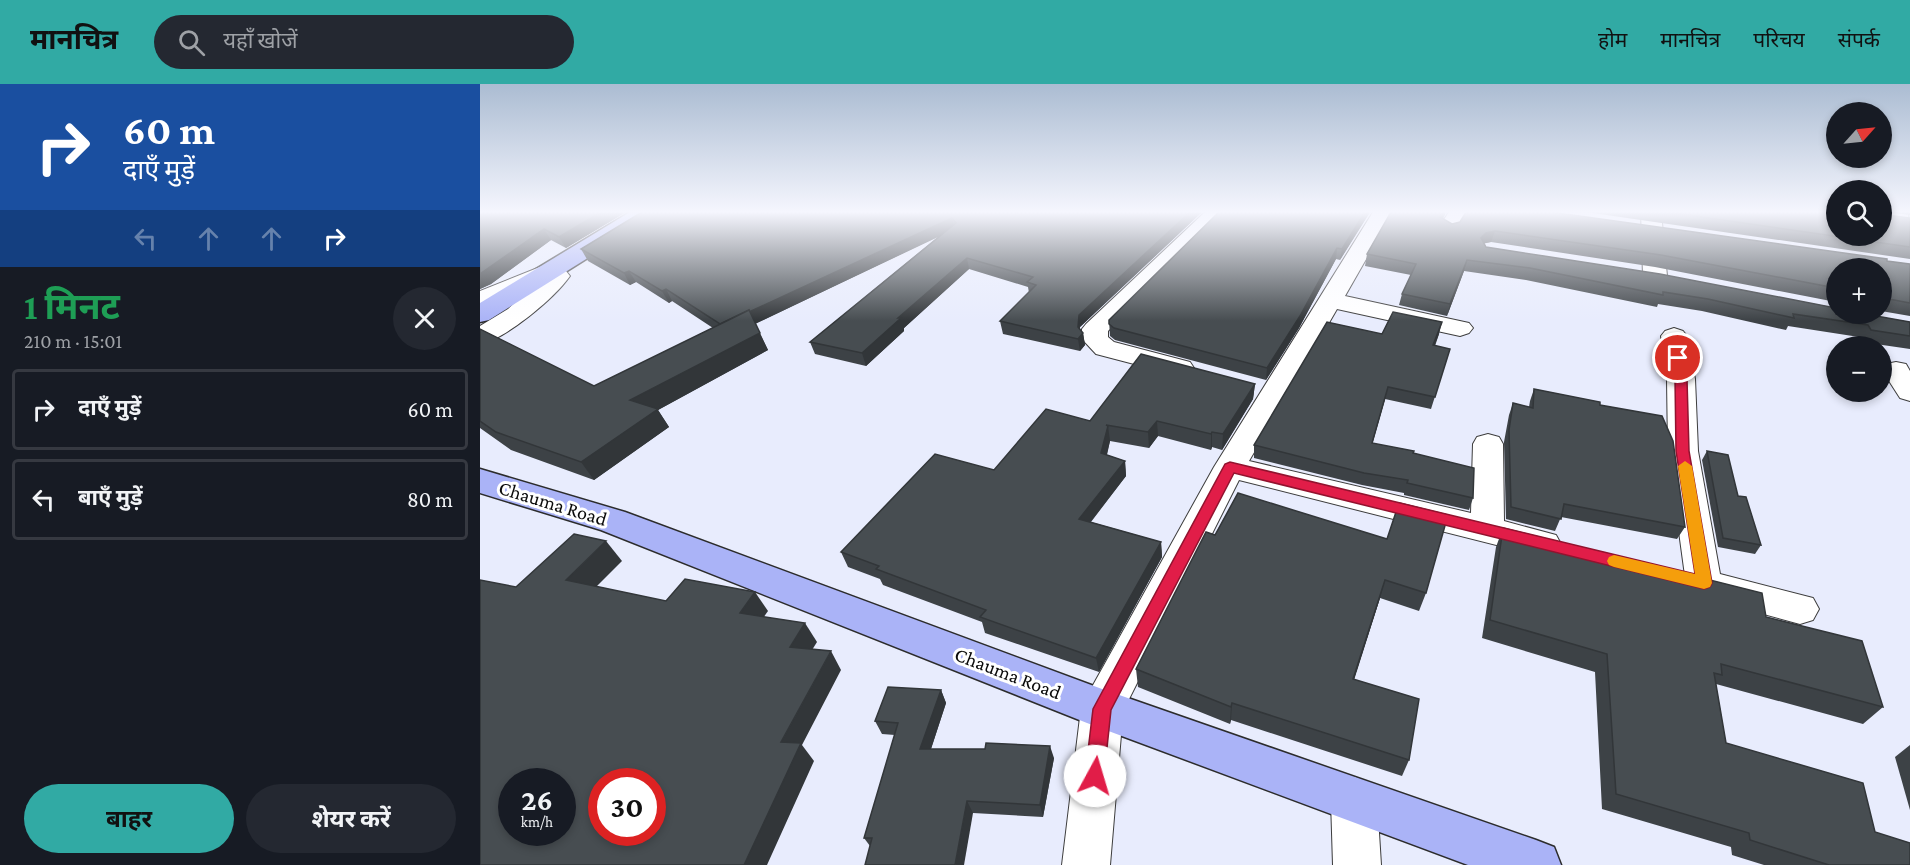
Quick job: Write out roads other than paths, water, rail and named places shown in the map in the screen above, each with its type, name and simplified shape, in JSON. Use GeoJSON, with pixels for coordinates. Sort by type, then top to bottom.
{"type":"FeatureCollection","features":[{"type":"Feature","properties":{"kind":"street"},"geometry":{"type":"LineString","coordinates":[[480,300],[545,277],[589,248]]}},
{"type":"Feature","properties":{"kind":"street"},"geometry":{"type":"LineString","coordinates":[[480,314],[597,248]]}},
{"type":"Feature","properties":{"kind":"street"},"geometry":{"type":"LineString","coordinates":[[1179,248],[1095,329],[1095,339],[1105,348],[1206,375]]}},
{"type":"Feature","properties":{"kind":"street"},"geometry":{"type":"LineString","coordinates":[[1086,865],[1102,709],[1230,467],[1262,390],[1330,300],[1361,248]]}},
{"type":"Feature","properties":{"kind":"street"},"geometry":{"type":"LineString","coordinates":[[1647,248],[1643,274],[1677,280]]}},
{"type":"Feature","properties":{"kind":"street"},"geometry":{"type":"LineString","coordinates":[[480,337],[517,314],[545,277]]}},
{"type":"Feature","properties":{"kind":"street"},"geometry":{"type":"LineString","coordinates":[[1330,300],[1460,328]]}},
{"type":"Feature","properties":{"kind":"street"},"geometry":{"type":"LineString","coordinates":[[1674,336],[1681,379],[1683,451],[1704,583]]}},
{"type":"Feature","properties":{"kind":"street"},"geometry":{"type":"LineString","coordinates":[[1487,530],[1488,444]]}},
{"type":"Feature","properties":{"kind":"street"},"geometry":{"type":"LineString","coordinates":[[1230,467],[1578,552]]}},
{"type":"Feature","properties":{"kind":"street","name":"Chauma Road"},"geometry":{"type":"LineString","coordinates":[[480,481],[613,521],[1102,709],[1536,865]]}},
{"type":"Feature","properties":{"kind":"street"},"geometry":{"type":"LineString","coordinates":[[1670,574],[1800,609]]}},
{"type":"Feature","properties":{"kind":"street"},"geometry":{"type":"LineString","coordinates":[[1354,800],[1358,865]]}}]}
